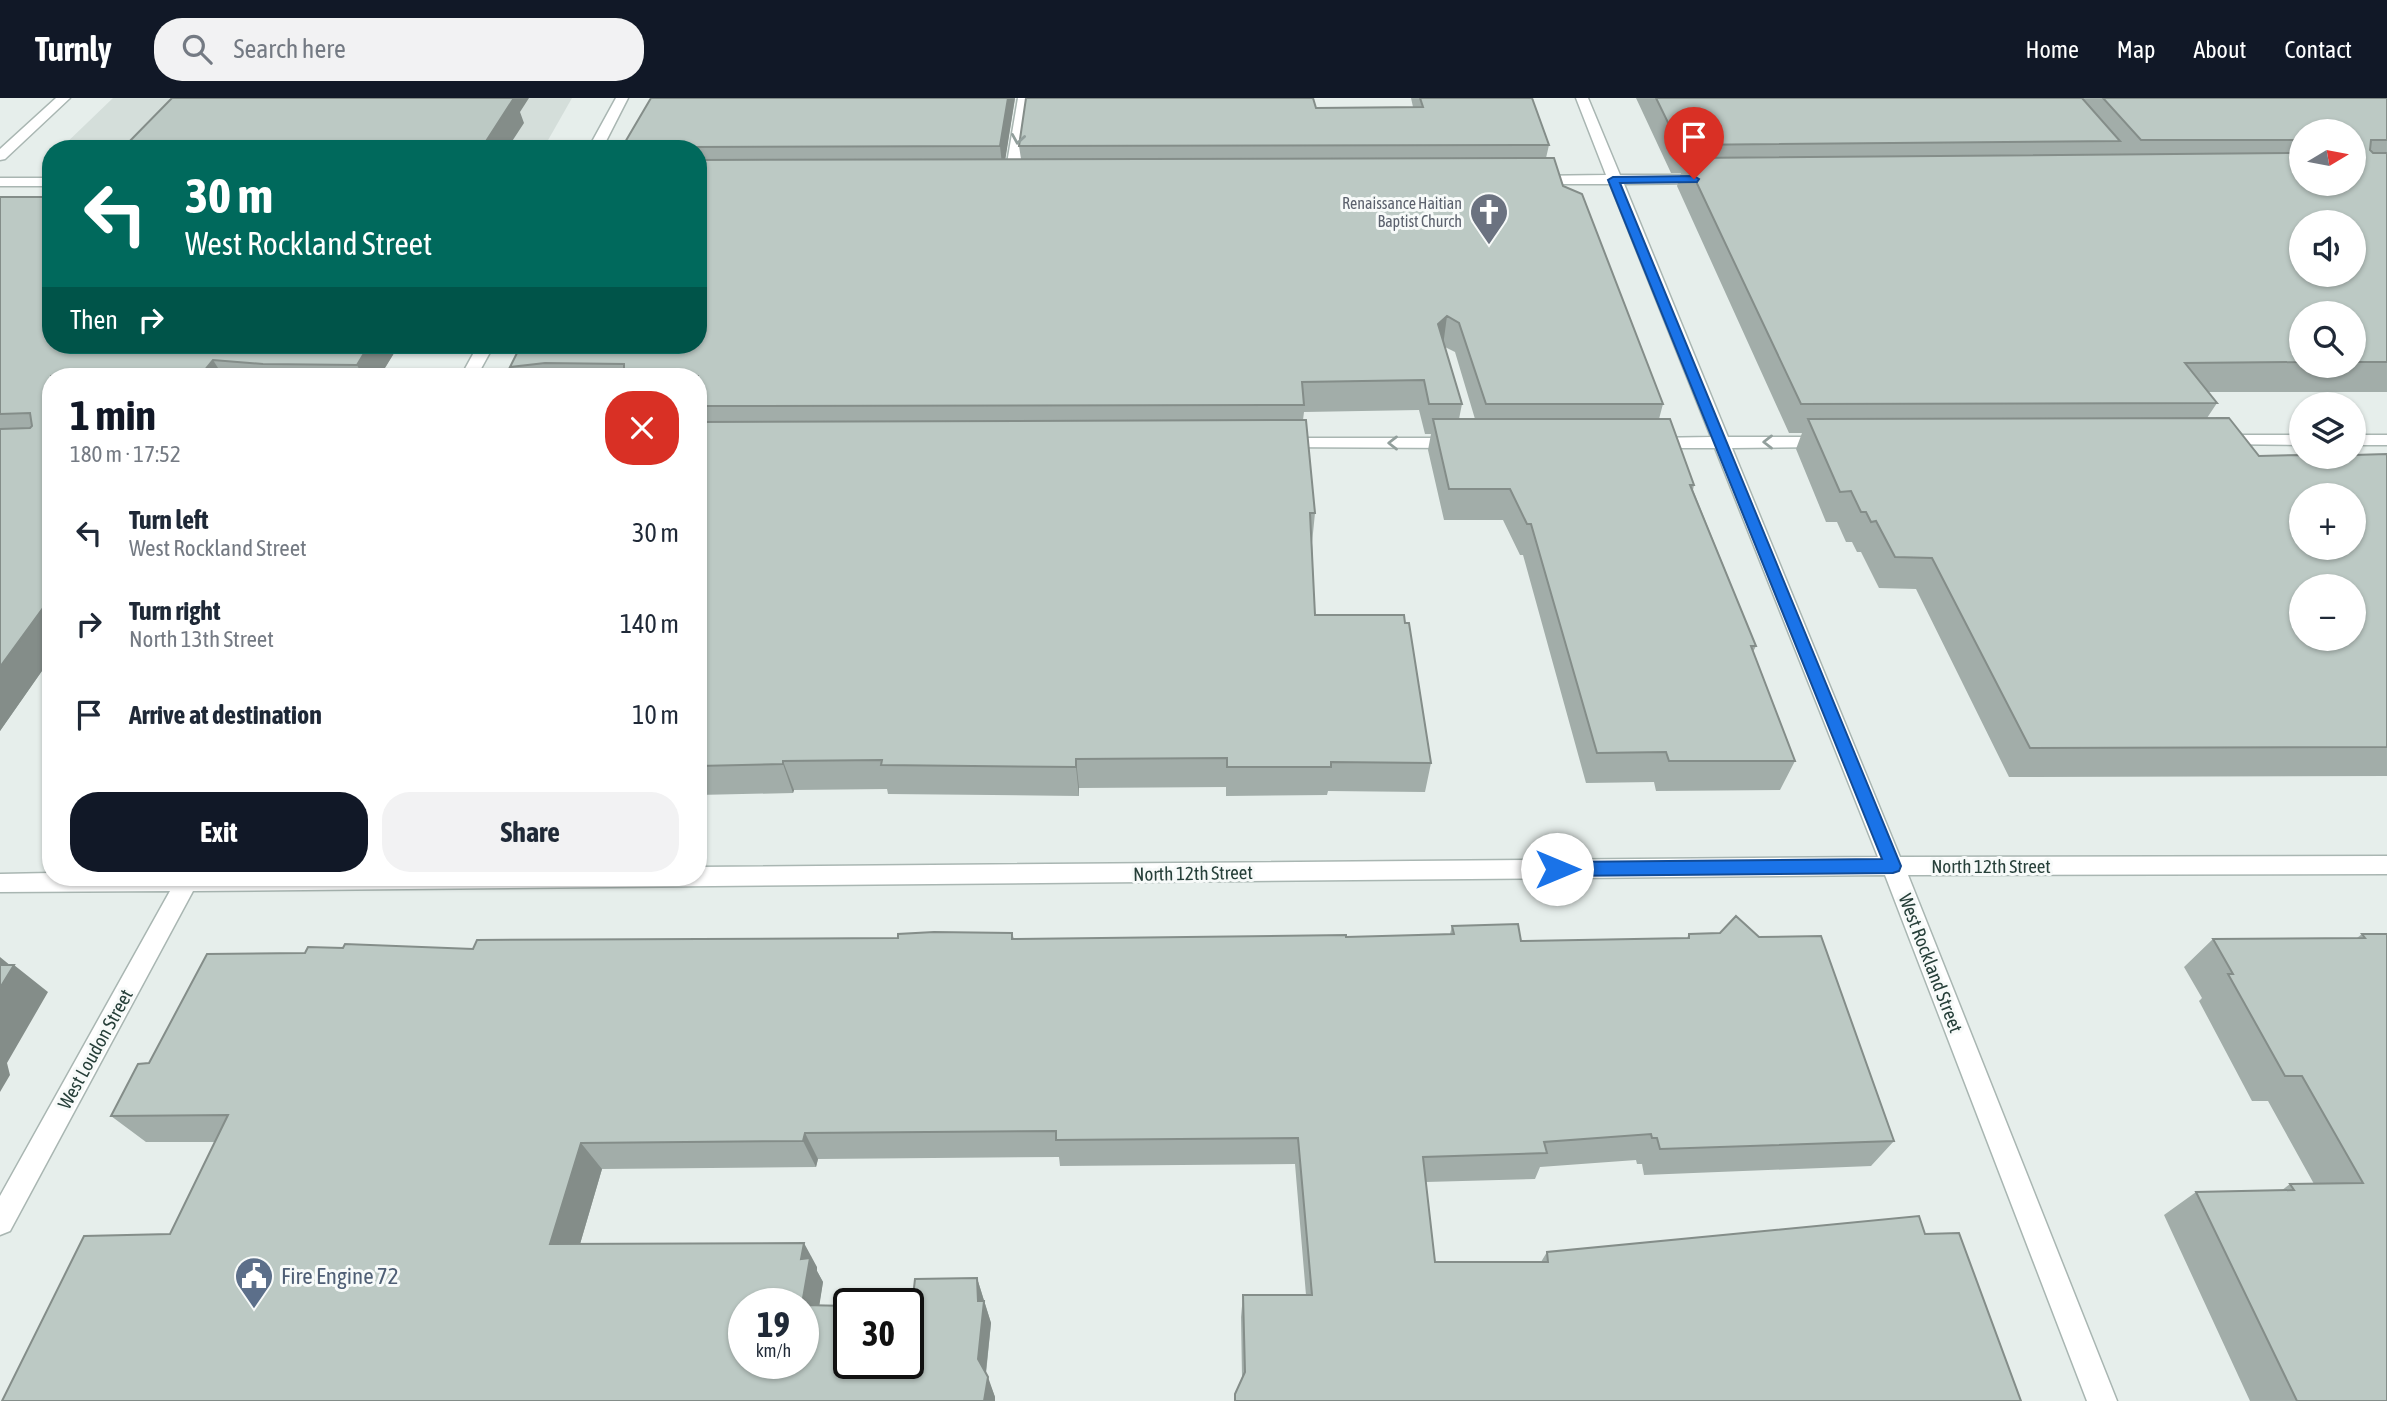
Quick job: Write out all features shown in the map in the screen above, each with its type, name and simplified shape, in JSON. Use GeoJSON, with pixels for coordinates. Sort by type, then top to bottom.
{"type":"FeatureCollection","features":[{"type":"Feature","properties":{"kind":"street"},"geometry":{"type":"LineString","coordinates":[[0,156],[64,98]]}},
{"type":"Feature","properties":{"kind":"street"},"geometry":{"type":"LineString","coordinates":[[600,140],[622,98]]}},
{"type":"Feature","properties":{"kind":"street"},"geometry":{"type":"LineString","coordinates":[[1011,181],[1024,98]]}},
{"type":"Feature","properties":{"kind":"street","name":"West Rockland Street"},"geometry":{"type":"LineString","coordinates":[[1582,98],[1893,866],[2102,1401]]}},
{"type":"Feature","properties":{"kind":"street"},"geometry":{"type":"LineString","coordinates":[[1518,180],[1723,179]]}},
{"type":"Feature","properties":{"kind":"street"},"geometry":{"type":"LineString","coordinates":[[0,182],[42,182]]}},
{"type":"Feature","properties":{"kind":"street"},"geometry":{"type":"LineString","coordinates":[[2204,440],[2289,440]]}},
{"type":"Feature","properties":{"kind":"street"},"geometry":{"type":"LineString","coordinates":[[2366,440],[2387,440]]}},
{"type":"Feature","properties":{"kind":"street"},"geometry":{"type":"LineString","coordinates":[[1637,443],[1844,442]]}},
{"type":"Feature","properties":{"kind":"street"},"geometry":{"type":"LineString","coordinates":[[1264,443],[1471,443]]}},
{"type":"Feature","properties":{"kind":"street","name":"North 12th Street"},"geometry":{"type":"LineString","coordinates":[[707,876],[1893,866],[2387,865]]}},
{"type":"Feature","properties":{"kind":"street","name":"North 12th Street"},"geometry":{"type":"LineString","coordinates":[[0,883],[42,882]]}},
{"type":"Feature","properties":{"kind":"street","name":"West Loudon Street"},"geometry":{"type":"LineString","coordinates":[[0,1222],[185,886]]}},
{"type":"Feature","properties":{"kind":"shaded area"},"geometry":{"type":"Polygon","coordinates":[[[113,98],[572,98],[548,140],[69,140],[113,98]]]}},
{"type":"Feature","properties":{"kind":"building"},"geometry":{"type":"Polygon","coordinates":[[[172,98],[514,98],[487,140],[131,140],[172,98]]]}},
{"type":"Feature","properties":{"kind":"building"},"geometry":{"type":"Polygon","coordinates":[[[651,98],[1008,98],[1000,146],[707,147],[707,140],[626,140],[651,98]]]}},
{"type":"Feature","properties":{"kind":"building"},"geometry":{"type":"Polygon","coordinates":[[[1026,98],[1313,98],[1316,108],[1423,107],[1420,98],[1532,98],[1549,145],[1019,146],[1026,98]]]}},
{"type":"Feature","properties":{"kind":"building"},"geometry":{"type":"Polygon","coordinates":[[[1656,98],[2082,98],[2120,141],[1679,145],[1656,98]]]}},
{"type":"Feature","properties":{"kind":"building"},"geometry":{"type":"Polygon","coordinates":[[[2103,98],[2387,98],[2387,140],[2371,140],[2370,150],[2373,153],[2387,153],[2387,362],[2366,362],[2366,301],[2289,301],[2289,362],[2185,363],[2217,403],[1801,404],[1685,158],[2289,153],[2289,196],[2366,196],[2366,119],[2289,119],[2289,140],[2141,140],[2103,98]]]}},
{"type":"Feature","properties":{"kind":"building"},"geometry":{"type":"Polygon","coordinates":[[[1554,158],[1563,186],[1582,194],[1663,404],[1486,404],[1459,323],[1447,316],[1438,324],[1462,404],[1429,404],[1424,380],[1302,382],[1304,405],[707,406],[707,368],[624,368],[624,364],[545,363],[510,367],[516,354],[707,354],[707,160],[1554,158]]]}},
{"type":"Feature","properties":{"kind":"building"},"geometry":{"type":"Polygon","coordinates":[[[0,197],[42,197],[42,354],[364,354],[357,365],[263,364],[213,360],[206,368],[42,368],[42,609],[0,667],[0,429],[32,426],[30,413],[0,414],[0,197]]]}},
{"type":"Feature","properties":{"kind":"building"},"geometry":{"type":"Polygon","coordinates":[[[2229,418],[2259,456],[2289,455],[2289,469],[2366,469],[2366,455],[2387,454],[2387,747],[2030,748],[1932,558],[1895,557],[1876,521],[1871,522],[1866,512],[1861,512],[1851,491],[1840,492],[1808,419],[2229,418]]]}},
{"type":"Feature","properties":{"kind":"building"},"geometry":{"type":"Polygon","coordinates":[[[1433,419],[1670,419],[1694,485],[1690,485],[1756,646],[1751,646],[1795,761],[1669,761],[1666,752],[1597,753],[1531,524],[1527,524],[1510,489],[1449,489],[1433,419]]]}},
{"type":"Feature","properties":{"kind":"building"},"geometry":{"type":"Polygon","coordinates":[[[1306,420],[1315,513],[1310,513],[1315,615],[1404,615],[1405,623],[1409,623],[1431,763],[1331,762],[1331,767],[1227,767],[1227,758],[1076,759],[1076,767],[881,765],[882,760],[783,761],[783,764],[707,766],[707,422],[1306,420]]]}},
{"type":"Feature","properties":{"kind":"building"},"geometry":{"type":"Polygon","coordinates":[[[1736,916],[1759,937],[1821,936],[1894,1141],[1660,1149],[1657,1138],[1652,1138],[1651,1134],[1544,1142],[1547,1153],[1423,1157],[1435,1262],[1548,1262],[1547,1252],[1919,1216],[1925,1234],[1959,1233],[2021,1401],[1235,1401],[1235,1394],[1245,1372],[1243,1295],[1312,1295],[1298,1138],[1056,1140],[1056,1131],[805,1133],[803,1141],[581,1143],[550,1244],[804,1243],[801,1259],[810,1258],[805,1288],[728,1288],[728,1379],[819,1379],[819,1305],[833,1306],[833,1379],[924,1379],[924,1288],[914,1288],[915,1279],[977,1278],[978,1301],[984,1301],[978,1359],[988,1377],[984,1401],[2,1401],[84,1236],[170,1234],[228,1115],[111,1116],[138,1064],[149,1063],[207,954],[305,953],[308,947],[343,948],[345,944],[473,949],[477,940],[898,938],[898,934],[934,932],[1012,933],[1012,939],[1346,937],[1454,934],[1452,926],[1518,924],[1521,941],[1689,938],[1689,934],[1720,933],[1736,916]]]}},
{"type":"Feature","properties":{"kind":"building"},"geometry":{"type":"Polygon","coordinates":[[[2362,934],[2387,934],[2387,1401],[2297,1401],[2196,1192],[2294,1190],[2290,1184],[2363,1183],[2302,1076],[2285,1076],[2228,974],[2233,974],[2213,939],[2365,938],[2362,934]]]}},
{"type":"Feature","properties":{"kind":"building"},"geometry":{"type":"Polygon","coordinates":[[[0,965],[14,965],[0,988],[0,965]]]}},
{"type":"Feature","properties":{"kind":"place","name":"Renaissance Haitian Baptist Church"},"geometry":{"type":"Point","coordinates":[1489,246]}},
{"type":"Feature","properties":{"kind":"place","name":"Fire Engine 72"},"geometry":{"type":"Point","coordinates":[254,1310]}},
{"type":"Feature","properties":{"kind":"route"},"geometry":{"type":"LineString","coordinates":[[1557,869],[1893,866],[1613,180],[1694,179]]}}]}
